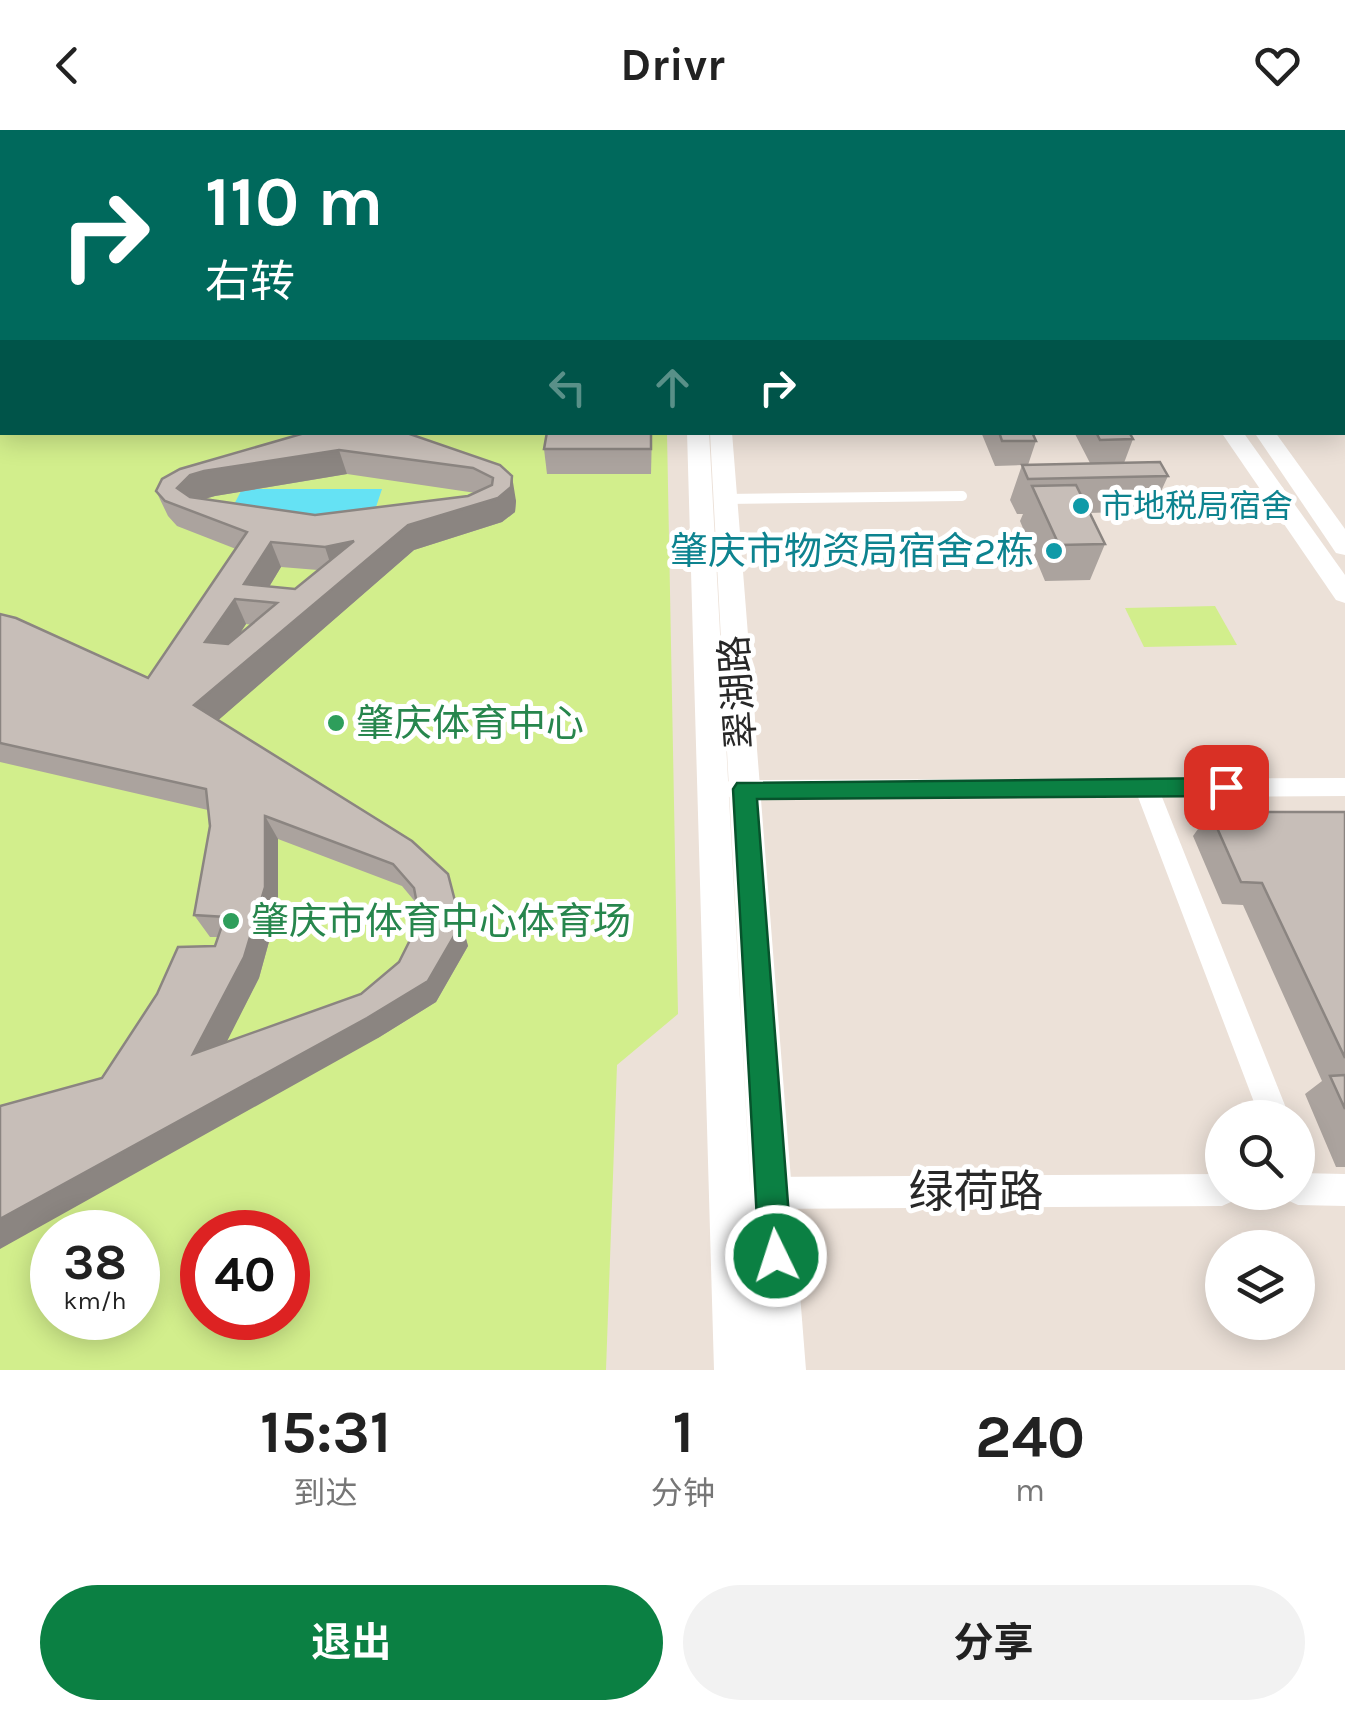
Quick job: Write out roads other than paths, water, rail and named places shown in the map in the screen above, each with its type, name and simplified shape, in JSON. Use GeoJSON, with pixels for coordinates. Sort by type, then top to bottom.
{"type":"FeatureCollection","features":[{"type":"Feature","properties":{"kind":"street","name":"翠湖路"},"geometry":{"type":"LineString","coordinates":[[699,435],[713,499],[729,789],[772,1194],[783,1370]]}},
{"type":"Feature","properties":{"kind":"street","name":"翠湖路"},"geometry":{"type":"LineString","coordinates":[[713,499],[721,435]]}},
{"type":"Feature","properties":{"kind":"street"},"geometry":{"type":"LineString","coordinates":[[1234,435],[1345,594]]}},
{"type":"Feature","properties":{"kind":"street"},"geometry":{"type":"LineString","coordinates":[[1266,435],[1345,547]]}},
{"type":"Feature","properties":{"kind":"street"},"geometry":{"type":"LineString","coordinates":[[729,789],[1345,786]]}},
{"type":"Feature","properties":{"kind":"street"},"geometry":{"type":"LineString","coordinates":[[1146,787],[1268,1100]]}},
{"type":"Feature","properties":{"kind":"street","name":"翠湖路"},"geometry":{"type":"LineString","coordinates":[[729,789],[730,1193],[737,1370]]}},
{"type":"Feature","properties":{"kind":"street"},"geometry":{"type":"LineString","coordinates":[[1315,1187],[1345,1190]]}},
{"type":"Feature","properties":{"kind":"street","name":"绿荷路"},"geometry":{"type":"LineString","coordinates":[[730,1193],[1205,1190]]}},
{"type":"Feature","properties":{"kind":"lane"},"geometry":{"type":"LineString","coordinates":[[713,499],[962,496]]}},
{"type":"Feature","properties":{"kind":"water"},"geometry":{"type":"Polygon","coordinates":[[[242,489],[382,489],[369,528],[222,528],[242,489]]]}},
{"type":"Feature","properties":{"kind":"place","name":"市地税局宿舍"},"geometry":{"type":"Point","coordinates":[1081,506]}},
{"type":"Feature","properties":{"kind":"place","name":"肇庆市物资局宿舍2栋"},"geometry":{"type":"Point","coordinates":[1054,551]}},
{"type":"Feature","properties":{"kind":"place","name":"肇庆体育中心"},"geometry":{"type":"Point","coordinates":[336,723]}},
{"type":"Feature","properties":{"kind":"place","name":"肇庆市体育中心体育场"},"geometry":{"type":"Point","coordinates":[231,921]}}]}
